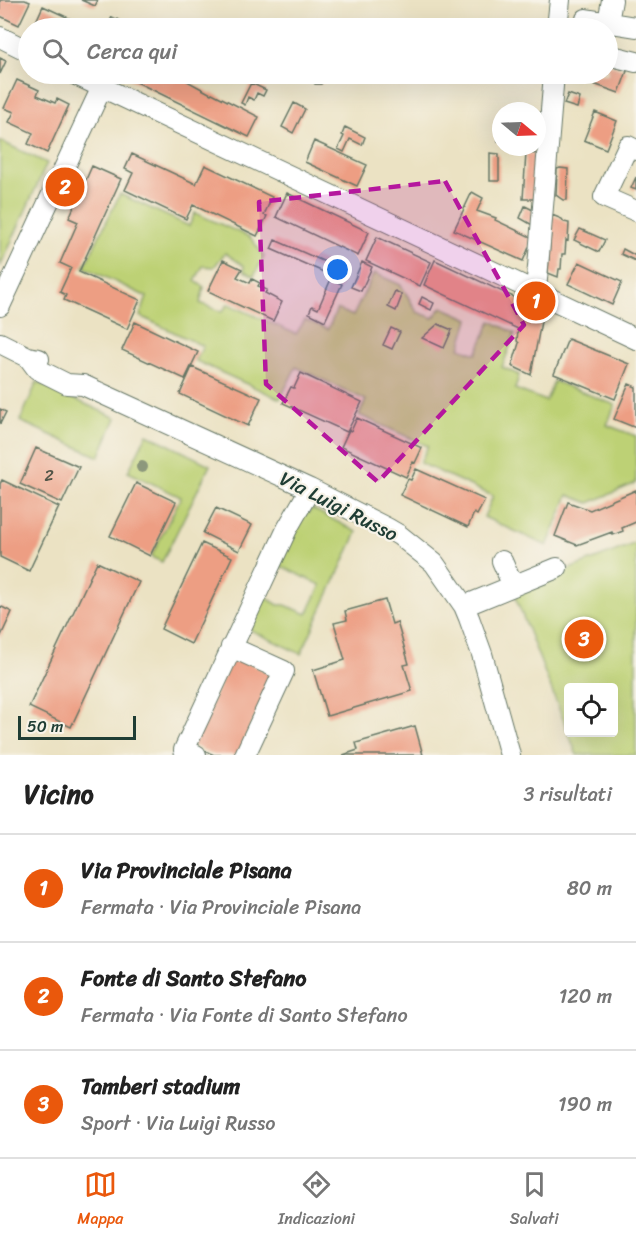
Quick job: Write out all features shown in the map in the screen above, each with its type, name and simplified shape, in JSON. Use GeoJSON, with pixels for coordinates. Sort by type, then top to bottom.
{"type":"FeatureCollection","features":[{"type":"Feature","properties":{"kind":"street"},"geometry":{"type":"LineString","coordinates":[[559,18],[560,0]]}},
{"type":"Feature","properties":{"kind":"street"},"geometry":{"type":"LineString","coordinates":[[609,18],[612,0]]}},
{"type":"Feature","properties":{"kind":"street"},"geometry":{"type":"LineString","coordinates":[[618,26],[636,27]]}},
{"type":"Feature","properties":{"kind":"street"},"geometry":{"type":"LineString","coordinates":[[0,37],[18,46]]}},
{"type":"Feature","properties":{"kind":"street"},"geometry":{"type":"LineString","coordinates":[[618,58],[636,62]]}},
{"type":"Feature","properties":{"kind":"street"},"geometry":{"type":"LineString","coordinates":[[96,84],[636,339]]}},
{"type":"Feature","properties":{"kind":"street"},"geometry":{"type":"LineString","coordinates":[[536,291],[553,84]]}},
{"type":"Feature","properties":{"kind":"street"},"geometry":{"type":"LineString","coordinates":[[0,306],[27,228],[102,87]]}},
{"type":"Feature","properties":{"kind":"street"},"geometry":{"type":"LineString","coordinates":[[636,150],[628,146],[604,196],[636,211]]}},
{"type":"Feature","properties":{"kind":"street","name":"Via Luigi Russo"},"geometry":{"type":"LineString","coordinates":[[0,344],[28,357],[37,369],[67,384],[83,385],[310,489],[399,535],[434,563],[464,606],[482,654],[510,755]]}},
{"type":"Feature","properties":{"kind":"street"},"geometry":{"type":"LineString","coordinates":[[196,755],[184,750],[287,529],[310,489]]}},
{"type":"Feature","properties":{"kind":"street"},"geometry":{"type":"LineString","coordinates":[[502,561],[513,586]]}},
{"type":"Feature","properties":{"kind":"street"},"geometry":{"type":"LineString","coordinates":[[464,606],[557,568]]}},
{"type":"Feature","properties":{"kind":"street"},"geometry":{"type":"LineString","coordinates":[[231,647],[284,671],[245,755]]}},
{"type":"Feature","properties":{"kind":"highlighted area"},"geometry":{"type":"Polygon","coordinates":[[[445,181],[524,325],[378,482],[266,384],[259,202],[445,181]]]}},
{"type":"Feature","properties":{"kind":"green space"},"geometry":{"type":"Polygon","coordinates":[[[0,141],[47,163],[0,267],[0,141]]]}},
{"type":"Feature","properties":{"kind":"green space"},"geometry":{"type":"Polygon","coordinates":[[[120,194],[189,226],[195,213],[250,237],[264,256],[254,276],[244,271],[244,266],[225,253],[214,267],[203,266],[195,281],[204,287],[200,303],[222,312],[228,304],[296,334],[305,320],[328,329],[337,309],[353,316],[374,273],[401,285],[417,312],[433,318],[442,307],[469,319],[460,348],[476,354],[491,321],[515,333],[502,367],[519,375],[515,389],[546,401],[554,381],[615,405],[607,425],[636,436],[636,483],[589,503],[568,495],[547,546],[484,517],[493,496],[420,463],[428,446],[359,415],[366,400],[296,367],[280,399],[196,361],[203,346],[140,316],[147,297],[84,267],[120,194]]]}},
{"type":"Feature","properties":{"kind":"green space"},"geometry":{"type":"Polygon","coordinates":[[[37,382],[116,418],[99,457],[20,421],[37,382]]]}},
{"type":"Feature","properties":{"kind":"green space"},"geometry":{"type":"Polygon","coordinates":[[[147,434],[210,465],[162,562],[151,557],[181,497],[128,472],[147,434]]]}},
{"type":"Feature","properties":{"kind":"green space"},"geometry":{"type":"Polygon","coordinates":[[[311,508],[357,532],[301,654],[250,630],[264,596],[278,605],[285,605],[307,614],[321,585],[278,565],[303,512],[309,513],[311,508]]]}},
{"type":"Feature","properties":{"kind":"green space"},"geometry":{"type":"Polygon","coordinates":[[[636,543],[636,755],[577,755],[570,737],[618,737],[618,683],[564,683],[564,722],[513,591],[636,543]]]}},
{"type":"Feature","properties":{"kind":"building"},"geometry":{"type":"Polygon","coordinates":[[[0,0],[30,2],[22,18],[18,18],[18,25],[0,16],[0,0]]]}},
{"type":"Feature","properties":{"kind":"building"},"geometry":{"type":"Polygon","coordinates":[[[81,0],[98,0],[95,6],[81,0]]]}},
{"type":"Feature","properties":{"kind":"building"},"geometry":{"type":"Polygon","coordinates":[[[43,6],[69,18],[38,18],[43,6]]]}},
{"type":"Feature","properties":{"kind":"building"},"geometry":{"type":"Polygon","coordinates":[[[0,58],[6,61],[0,74],[0,58]]]}},
{"type":"Feature","properties":{"kind":"building"},"geometry":{"type":"Polygon","coordinates":[[[618,68],[627,71],[619,93],[594,84],[618,84],[618,68]]]}},
{"type":"Feature","properties":{"kind":"building"},"geometry":{"type":"Polygon","coordinates":[[[17,80],[18,84],[26,84],[39,90],[37,95],[55,103],[57,99],[69,105],[47,153],[28,144],[33,133],[9,122],[14,112],[4,108],[17,80]]]}},
{"type":"Feature","properties":{"kind":"building"},"geometry":{"type":"Polygon","coordinates":[[[140,84],[193,84],[212,93],[259,117],[249,137],[140,84]]]}},
{"type":"Feature","properties":{"kind":"building"},"geometry":{"type":"Polygon","coordinates":[[[250,84],[266,90],[263,96],[257,93],[254,100],[248,97],[245,105],[241,103],[250,84]]]}},
{"type":"Feature","properties":{"kind":"building"},"geometry":{"type":"Polygon","coordinates":[[[568,94],[580,98],[577,108],[564,104],[568,94]]]}},
{"type":"Feature","properties":{"kind":"building"},"geometry":{"type":"Polygon","coordinates":[[[294,103],[305,109],[293,133],[282,127],[294,103]]]}},
{"type":"Feature","properties":{"kind":"building"},"geometry":{"type":"Polygon","coordinates":[[[595,112],[617,121],[606,149],[584,140],[595,112]]]}},
{"type":"Feature","properties":{"kind":"building"},"geometry":{"type":"Polygon","coordinates":[[[345,127],[365,137],[362,145],[350,139],[344,152],[338,149],[345,127]]]}},
{"type":"Feature","properties":{"kind":"building"},"geometry":{"type":"Polygon","coordinates":[[[314,141],[367,165],[357,186],[305,162],[314,141]]]}},
{"type":"Feature","properties":{"kind":"building"},"geometry":{"type":"Polygon","coordinates":[[[490,153],[492,156],[499,156],[499,181],[490,181],[490,153]]]}},
{"type":"Feature","properties":{"kind":"building"},"geometry":{"type":"Polygon","coordinates":[[[132,154],[196,184],[205,165],[272,197],[264,215],[267,216],[257,236],[193,205],[186,219],[125,190],[133,173],[125,169],[132,154]]]}},
{"type":"Feature","properties":{"kind":"building"},"geometry":{"type":"Polygon","coordinates":[[[526,156],[539,156],[536,199],[523,199],[526,156]]]}},
{"type":"Feature","properties":{"kind":"building"},"geometry":{"type":"Polygon","coordinates":[[[92,166],[121,179],[79,272],[140,300],[127,329],[64,300],[66,295],[60,292],[71,268],[60,263],[78,222],[69,218],[92,166]]]}},
{"type":"Feature","properties":{"kind":"building"},"geometry":{"type":"Polygon","coordinates":[[[557,169],[568,169],[567,200],[556,195],[557,169]]]}},
{"type":"Feature","properties":{"kind":"building"},"geometry":{"type":"Polygon","coordinates":[[[636,177],[636,190],[631,188],[636,177]]]}},
{"type":"Feature","properties":{"kind":"building"},"geometry":{"type":"Polygon","coordinates":[[[472,192],[483,198],[477,211],[496,218],[495,220],[533,238],[523,261],[454,230],[472,192]]]}},
{"type":"Feature","properties":{"kind":"building"},"geometry":{"type":"Polygon","coordinates":[[[287,193],[369,232],[358,256],[276,217],[287,193]]]}},
{"type":"Feature","properties":{"kind":"building"},"geometry":{"type":"Polygon","coordinates":[[[525,206],[535,211],[534,226],[520,218],[525,206]]]}},
{"type":"Feature","properties":{"kind":"building"},"geometry":{"type":"Polygon","coordinates":[[[552,215],[569,223],[568,241],[566,240],[565,254],[562,254],[558,277],[548,273],[552,215]]]}},
{"type":"Feature","properties":{"kind":"building"},"geometry":{"type":"Polygon","coordinates":[[[580,229],[605,240],[599,252],[574,240],[580,229]]]}},
{"type":"Feature","properties":{"kind":"building"},"geometry":{"type":"Polygon","coordinates":[[[377,237],[431,262],[420,286],[366,261],[377,237]]]}},
{"type":"Feature","properties":{"kind":"building"},"geometry":{"type":"Polygon","coordinates":[[[275,240],[332,265],[328,274],[271,249],[275,240]]]}},
{"type":"Feature","properties":{"kind":"building"},"geometry":{"type":"Polygon","coordinates":[[[623,249],[636,256],[636,261],[621,254],[623,249]]]}},
{"type":"Feature","properties":{"kind":"building"},"geometry":{"type":"Polygon","coordinates":[[[223,260],[242,269],[237,277],[250,283],[252,279],[260,283],[258,286],[267,290],[265,293],[282,302],[273,321],[208,291],[223,260]]]}},
{"type":"Feature","properties":{"kind":"building"},"geometry":{"type":"Polygon","coordinates":[[[435,260],[543,311],[531,375],[512,366],[519,343],[517,341],[518,329],[424,285],[435,260]]]}},
{"type":"Feature","properties":{"kind":"building"},"geometry":{"type":"Polygon","coordinates":[[[362,262],[372,267],[361,291],[351,287],[362,262]]]}},
{"type":"Feature","properties":{"kind":"building"},"geometry":{"type":"Polygon","coordinates":[[[579,262],[622,282],[612,305],[568,284],[579,262]]]}},
{"type":"Feature","properties":{"kind":"building"},"geometry":{"type":"Polygon","coordinates":[[[331,279],[342,284],[325,321],[309,313],[312,306],[318,309],[331,279]]]}},
{"type":"Feature","properties":{"kind":"building"},"geometry":{"type":"Polygon","coordinates":[[[395,291],[401,294],[396,311],[388,307],[395,291]]]}},
{"type":"Feature","properties":{"kind":"building"},"geometry":{"type":"Polygon","coordinates":[[[422,297],[434,303],[431,310],[419,304],[422,297]]]}},
{"type":"Feature","properties":{"kind":"building"},"geometry":{"type":"Polygon","coordinates":[[[135,322],[198,352],[185,379],[122,350],[135,322]]]}},
{"type":"Feature","properties":{"kind":"building"},"geometry":{"type":"Polygon","coordinates":[[[438,324],[452,330],[444,348],[422,338],[438,324]]]}},
{"type":"Feature","properties":{"kind":"building"},"geometry":{"type":"Polygon","coordinates":[[[391,328],[400,332],[392,349],[383,345],[391,328]]]}},
{"type":"Feature","properties":{"kind":"building"},"geometry":{"type":"Polygon","coordinates":[[[568,339],[629,364],[615,399],[554,374],[568,339]]]}},
{"type":"Feature","properties":{"kind":"building"},"geometry":{"type":"Polygon","coordinates":[[[192,367],[261,398],[248,426],[180,394],[192,367]]]}},
{"type":"Feature","properties":{"kind":"building"},"geometry":{"type":"Polygon","coordinates":[[[301,373],[362,402],[347,432],[283,403],[301,373]]]}},
{"type":"Feature","properties":{"kind":"building"},"geometry":{"type":"Polygon","coordinates":[[[629,384],[636,387],[636,428],[614,419],[629,384]]]}},
{"type":"Feature","properties":{"kind":"building"},"geometry":{"type":"Polygon","coordinates":[[[0,409],[6,412],[0,424],[0,409]]]}},
{"type":"Feature","properties":{"kind":"building"},"geometry":{"type":"Polygon","coordinates":[[[357,418],[422,448],[406,477],[341,447],[357,418]]]}},
{"type":"Feature","properties":{"kind":"building"},"geometry":{"type":"Polygon","coordinates":[[[36,448],[79,467],[62,503],[20,484],[36,448]]]}},
{"type":"Feature","properties":{"kind":"building"},"geometry":{"type":"Polygon","coordinates":[[[416,469],[485,500],[477,515],[474,513],[468,527],[400,495],[416,469]]]}},
{"type":"Feature","properties":{"kind":"building"},"geometry":{"type":"Polygon","coordinates":[[[2,480],[59,507],[29,571],[0,557],[0,484],[2,480]]]}},
{"type":"Feature","properties":{"kind":"building"},"geometry":{"type":"Polygon","coordinates":[[[136,483],[176,502],[150,556],[110,536],[136,483]]]}},
{"type":"Feature","properties":{"kind":"building"},"geometry":{"type":"Polygon","coordinates":[[[636,490],[636,522],[622,528],[623,531],[613,535],[612,532],[577,545],[555,536],[568,502],[590,510],[636,490]]]}},
{"type":"Feature","properties":{"kind":"building"},"geometry":{"type":"Polygon","coordinates":[[[216,508],[252,525],[239,551],[203,533],[216,508]]]}},
{"type":"Feature","properties":{"kind":"building"},"geometry":{"type":"Polygon","coordinates":[[[202,543],[232,557],[191,644],[161,629],[202,543]]]}},
{"type":"Feature","properties":{"kind":"building"},"geometry":{"type":"Polygon","coordinates":[[[97,562],[139,582],[71,727],[29,707],[97,562]]]}},
{"type":"Feature","properties":{"kind":"building"},"geometry":{"type":"Polygon","coordinates":[[[385,600],[392,624],[397,622],[409,664],[404,665],[412,691],[327,716],[313,670],[345,660],[334,623],[347,620],[345,611],[385,600]]]}},
{"type":"Feature","properties":{"kind":"building"},"geometry":{"type":"Polygon","coordinates":[[[0,606],[12,612],[0,638],[0,606]]]}},
{"type":"Feature","properties":{"kind":"building"},"geometry":{"type":"Polygon","coordinates":[[[233,656],[274,675],[238,755],[214,755],[192,745],[233,656]]]}},
{"type":"Feature","properties":{"kind":"building"},"geometry":{"type":"Polygon","coordinates":[[[415,726],[423,755],[343,755],[358,750],[356,743],[415,726]]]}},
{"type":"Feature","properties":{"kind":"place","name":"Fonte di Santo Stefano"},"geometry":{"type":"Point","coordinates":[65,187]}},
{"type":"Feature","properties":{"kind":"place","name":"Via Provinciale Pisana"},"geometry":{"type":"Point","coordinates":[536,301]}},
{"type":"Feature","properties":{"kind":"place","name":"Tamberi stadium"},"geometry":{"type":"Point","coordinates":[584,639]}}]}
